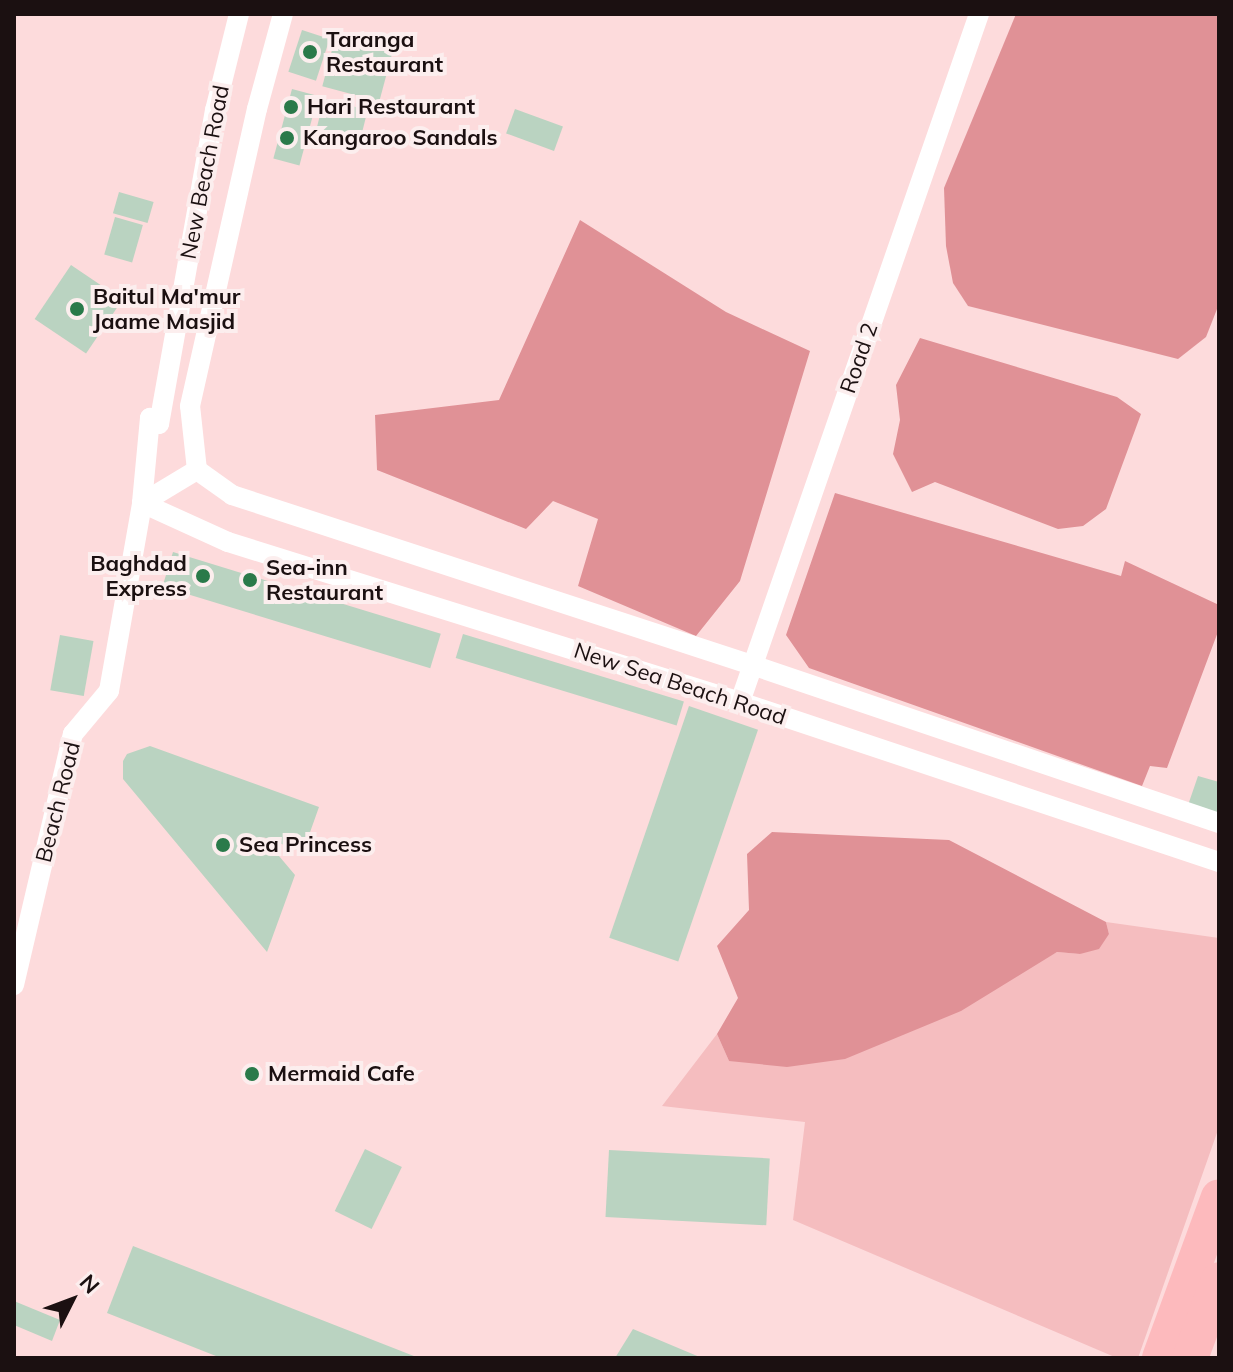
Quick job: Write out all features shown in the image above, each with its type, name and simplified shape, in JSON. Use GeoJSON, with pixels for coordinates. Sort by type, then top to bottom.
{"type":"FeatureCollection","features":[{"type":"Feature","properties":{"kind":"highway"},"geometry":{"type":"LineString","coordinates":[[1160,1358],[1219,1197]]}},
{"type":"Feature","properties":{"kind":"highway"},"geometry":{"type":"LineString","coordinates":[[1190,1358],[1219,1280]]}},
{"type":"Feature","properties":{"kind":"street","name":"New Beach Road"},"geometry":{"type":"LineString","coordinates":[[142,503],[150,418],[159,424],[215,110],[239,14]]}},
{"type":"Feature","properties":{"kind":"street","name":"New Beach Road"},"geometry":{"type":"LineString","coordinates":[[197,470],[190,406],[257,109],[283,14]]}},
{"type":"Feature","properties":{"kind":"street","name":"Road 2"},"geometry":{"type":"LineString","coordinates":[[740,702],[979,14]]}},
{"type":"Feature","properties":{"kind":"street"},"geometry":{"type":"LineString","coordinates":[[142,503],[197,470]]}},
{"type":"Feature","properties":{"kind":"street","name":"New Sea Beach Road"},"geometry":{"type":"LineString","coordinates":[[197,470],[232,495],[752,665],[1219,823]]}},
{"type":"Feature","properties":{"kind":"street","name":"New Sea Beach Road"},"geometry":{"type":"LineString","coordinates":[[142,503],[228,542],[740,702],[1219,862]]}},
{"type":"Feature","properties":{"kind":"street","name":"Beach Road"},"geometry":{"type":"LineString","coordinates":[[14,985],[73,734],[109,691],[142,503]]}},
{"type":"Feature","properties":{"kind":"shaded area"},"geometry":{"type":"Polygon","coordinates":[[[1016,14],[1219,14],[1219,304],[1206,337],[1178,359],[968,306],[953,283],[946,246],[944,188],[1016,14]]]}},
{"type":"Feature","properties":{"kind":"shaded area"},"geometry":{"type":"Polygon","coordinates":[[[580,220],[726,312],[810,351],[740,581],[696,636],[578,586],[598,519],[553,501],[526,529],[377,470],[375,415],[499,400],[580,220]]]}},
{"type":"Feature","properties":{"kind":"shaded area"},"geometry":{"type":"Polygon","coordinates":[[[920,338],[1117,397],[1141,414],[1106,509],[1083,526],[1058,529],[935,482],[912,492],[893,454],[900,420],[896,385],[920,338]]]}},
{"type":"Feature","properties":{"kind":"shaded area"},"geometry":{"type":"Polygon","coordinates":[[[835,493],[1121,576],[1125,561],[1219,605],[1219,629],[1167,768],[1150,766],[1142,786],[809,668],[786,635],[835,493]]]}},
{"type":"Feature","properties":{"kind":"shaded area"},"geometry":{"type":"Polygon","coordinates":[[[772,832],[949,840],[1106,922],[1109,934],[1099,949],[1080,954],[1057,952],[961,1011],[845,1059],[787,1067],[729,1061],[717,1034],[738,998],[717,946],[749,910],[747,854],[772,832]]]}},
{"type":"Feature","properties":{"kind":"shaded area"},"geometry":{"type":"Polygon","coordinates":[[[1106,922],[1219,938],[1219,1127],[1138,1358],[1117,1358],[793,1220],[805,1122],[662,1106],[717,1034],[729,1061],[1027,967],[1057,952],[1080,954],[1109,934],[1106,922]]]}},
{"type":"Feature","properties":{"kind":"building"},"geometry":{"type":"Polygon","coordinates":[[[302,30],[330,39],[316,81],[288,72],[302,30]]]}},
{"type":"Feature","properties":{"kind":"building"},"geometry":{"type":"Polygon","coordinates":[[[336,35],[393,50],[379,101],[322,86],[336,35]]]}},
{"type":"Feature","properties":{"kind":"building"},"geometry":{"type":"Polygon","coordinates":[[[292,89],[318,96],[299,166],[273,159],[292,89]]]}},
{"type":"Feature","properties":{"kind":"building"},"geometry":{"type":"Polygon","coordinates":[[[324,99],[368,110],[360,140],[317,129],[324,99]]]}},
{"type":"Feature","properties":{"kind":"building"},"geometry":{"type":"Polygon","coordinates":[[[515,109],[563,126],[554,151],[506,133],[515,109]]]}},
{"type":"Feature","properties":{"kind":"building"},"geometry":{"type":"Polygon","coordinates":[[[119,192],[154,202],[148,223],[113,213],[119,192]]]}},
{"type":"Feature","properties":{"kind":"building"},"geometry":{"type":"Polygon","coordinates":[[[115,217],[143,225],[132,262],[104,254],[115,217]]]}},
{"type":"Feature","properties":{"kind":"building","name":"Baitul Ma'mur Jaame Masjid"},"geometry":{"type":"Polygon","coordinates":[[[71,265],[122,300],[86,354],[35,319],[71,265]]]}},
{"type":"Feature","properties":{"kind":"building"},"geometry":{"type":"Polygon","coordinates":[[[173,552],[441,634],[430,668],[162,586],[173,552]]]}},
{"type":"Feature","properties":{"kind":"building"},"geometry":{"type":"Polygon","coordinates":[[[463,634],[684,702],[677,725],[456,658],[463,634]]]}},
{"type":"Feature","properties":{"kind":"building"},"geometry":{"type":"Polygon","coordinates":[[[60,635],[93,641],[84,696],[50,690],[60,635]]]}},
{"type":"Feature","properties":{"kind":"building"},"geometry":{"type":"Polygon","coordinates":[[[689,706],[758,730],[678,961],[609,938],[689,706]]]}},
{"type":"Feature","properties":{"kind":"building","name":"Sea Princess"},"geometry":{"type":"Polygon","coordinates":[[[150,746],[319,807],[303,852],[263,837],[295,875],[267,952],[123,779],[123,761],[127,754],[150,746]]]}},
{"type":"Feature","properties":{"kind":"building"},"geometry":{"type":"Polygon","coordinates":[[[1198,776],[1219,782],[1219,818],[1187,808],[1198,776]]]}},
{"type":"Feature","properties":{"kind":"building"},"geometry":{"type":"Polygon","coordinates":[[[365,1149],[402,1167],[372,1229],[335,1211],[365,1149]]]}},
{"type":"Feature","properties":{"kind":"building"},"geometry":{"type":"Polygon","coordinates":[[[609,1150],[770,1158],[766,1225],[605,1217],[609,1150]]]}},
{"type":"Feature","properties":{"kind":"building"},"geometry":{"type":"Polygon","coordinates":[[[133,1246],[419,1358],[221,1358],[107,1313],[133,1246]]]}},
{"type":"Feature","properties":{"kind":"building"},"geometry":{"type":"Polygon","coordinates":[[[14,1301],[60,1320],[52,1341],[14,1325],[14,1301]]]}},
{"type":"Feature","properties":{"kind":"building"},"geometry":{"type":"Polygon","coordinates":[[[633,1329],[702,1358],[615,1358],[633,1329]]]}},
{"type":"Feature","properties":{"kind":"place","name":"Taranga Restaurant"},"geometry":{"type":"Point","coordinates":[310,52]}},
{"type":"Feature","properties":{"kind":"place","name":"Hari Restaurant"},"geometry":{"type":"Point","coordinates":[291,107]}},
{"type":"Feature","properties":{"kind":"place","name":"Kangaroo Sandals"},"geometry":{"type":"Point","coordinates":[287,138]}},
{"type":"Feature","properties":{"kind":"place","name":"Baitul Ma'mur Jaame Masjid"},"geometry":{"type":"Point","coordinates":[77,309]}},
{"type":"Feature","properties":{"kind":"place","name":"Baghdad Express"},"geometry":{"type":"Point","coordinates":[203,576]}},
{"type":"Feature","properties":{"kind":"place","name":"Sea-inn Restaurant"},"geometry":{"type":"Point","coordinates":[250,580]}},
{"type":"Feature","properties":{"kind":"place","name":"Sea Princess"},"geometry":{"type":"Point","coordinates":[223,845]}},
{"type":"Feature","properties":{"kind":"place","name":"Mermaid Cafe"},"geometry":{"type":"Point","coordinates":[252,1074]}}]}
